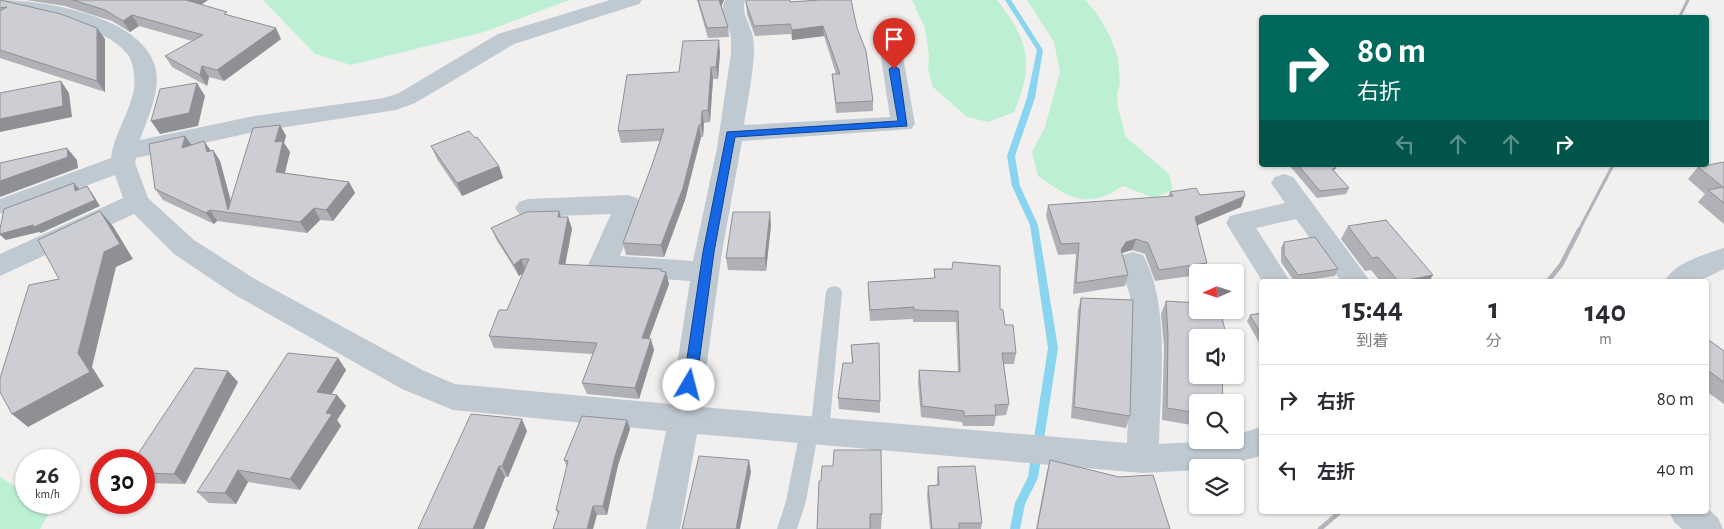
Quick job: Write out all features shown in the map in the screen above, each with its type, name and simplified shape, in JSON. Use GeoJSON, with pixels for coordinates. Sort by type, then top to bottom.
{"type":"FeatureCollection","features":[{"type":"Feature","properties":{"kind":"street"},"geometry":{"type":"LineString","coordinates":[[8,206],[124,157],[254,124],[388,105],[407,98],[506,39],[632,0]]}},
{"type":"Feature","properties":{"kind":"street"},"geometry":{"type":"LineString","coordinates":[[663,529],[684,419],[706,272],[731,134],[742,53],[742,37],[732,9],[734,0]]}},
{"type":"Feature","properties":{"kind":"street"},"geometry":{"type":"LineString","coordinates":[[0,1],[94,22],[125,41],[138,52],[144,68],[145,89],[124,157],[137,202],[184,247],[245,287],[413,380],[453,396],[815,431],[1143,459],[1199,456],[1251,446],[1259,442]]}},
{"type":"Feature","properties":{"kind":"street"},"geometry":{"type":"LineString","coordinates":[[0,21],[44,10]]}},
{"type":"Feature","properties":{"kind":"street"},"geometry":{"type":"LineString","coordinates":[[731,134],[903,124],[891,51]]}},
{"type":"Feature","properties":{"kind":"street"},"geometry":{"type":"LineString","coordinates":[[1284,183],[1355,279]]}},
{"type":"Feature","properties":{"kind":"street"},"geometry":{"type":"LineString","coordinates":[[0,266],[137,202]]}},
{"type":"Feature","properties":{"kind":"street"},"geometry":{"type":"LineString","coordinates":[[528,208],[628,204],[602,265],[706,272]]}},
{"type":"Feature","properties":{"kind":"street"},"geometry":{"type":"LineString","coordinates":[[1275,279],[1239,223],[1302,208]]}},
{"type":"Feature","properties":{"kind":"street"},"geometry":{"type":"LineString","coordinates":[[1682,279],[1694,271],[1724,258]]}},
{"type":"Feature","properties":{"kind":"street"},"geometry":{"type":"LineString","coordinates":[[1133,262],[1144,295],[1143,459]]}},
{"type":"Feature","properties":{"kind":"street"},"geometry":{"type":"LineString","coordinates":[[1689,514],[1706,529]]}},
{"type":"Feature","properties":{"kind":"lane"},"geometry":{"type":"LineString","coordinates":[[787,529],[815,431],[834,292]]}},
{"type":"Feature","properties":{"kind":"green space"},"geometry":{"type":"Polygon","coordinates":[[[263,0],[569,0],[484,32],[351,65],[315,54],[263,0]]]}},
{"type":"Feature","properties":{"kind":"green space"},"geometry":{"type":"Polygon","coordinates":[[[912,0],[997,0],[1016,27],[1025,53],[1025,79],[1014,112],[988,122],[967,117],[933,87],[928,70],[929,55],[925,28],[912,0]]]}},
{"type":"Feature","properties":{"kind":"green space"},"geometry":{"type":"Polygon","coordinates":[[[1027,0],[1085,0],[1096,12],[1110,36],[1118,58],[1120,84],[1117,93],[1118,108],[1126,137],[1169,174],[1173,190],[1154,198],[1123,186],[1099,198],[1079,199],[1060,191],[1038,176],[1032,152],[1045,127],[1060,72],[1054,42],[1027,0]]]}},
{"type":"Feature","properties":{"kind":"green space"},"geometry":{"type":"Polygon","coordinates":[[[0,477],[15,486],[15,514],[48,515],[40,529],[0,529],[0,477]]]}},
{"type":"Feature","properties":{"kind":"building"},"geometry":{"type":"Polygon","coordinates":[[[0,0],[61,14],[97,28],[97,81],[0,50],[0,11],[7,7],[0,8],[0,0]]]}},
{"type":"Feature","properties":{"kind":"building"},"geometry":{"type":"Polygon","coordinates":[[[73,0],[186,0],[227,12],[224,14],[276,28],[217,70],[202,66],[200,75],[165,56],[203,35],[132,15],[123,21],[105,10],[73,0]]]}},
{"type":"Feature","properties":{"kind":"building"},"geometry":{"type":"Polygon","coordinates":[[[698,0],[719,0],[728,27],[707,28],[698,0]]]}},
{"type":"Feature","properties":{"kind":"building"},"geometry":{"type":"Polygon","coordinates":[[[746,0],[790,0],[790,2],[851,0],[857,28],[866,51],[873,101],[836,103],[832,74],[840,74],[823,26],[792,30],[790,24],[754,26],[746,0]]]}},
{"type":"Feature","properties":{"kind":"building"},"geometry":{"type":"Polygon","coordinates":[[[719,40],[716,67],[711,67],[708,110],[702,111],[701,125],[699,125],[683,188],[661,245],[623,243],[664,129],[618,131],[627,75],[679,72],[683,41],[719,40]]]}},
{"type":"Feature","properties":{"kind":"building"},"geometry":{"type":"Polygon","coordinates":[[[61,81],[63,106],[0,119],[0,93],[61,81]]]}},
{"type":"Feature","properties":{"kind":"building"},"geometry":{"type":"Polygon","coordinates":[[[197,83],[189,113],[151,121],[160,89],[197,83]]]}},
{"type":"Feature","properties":{"kind":"building"},"geometry":{"type":"Polygon","coordinates":[[[280,125],[275,142],[283,141],[276,172],[349,182],[326,210],[314,208],[300,222],[210,210],[206,213],[155,189],[149,144],[185,136],[182,148],[204,141],[207,152],[213,150],[228,210],[253,128],[280,125]]]}},
{"type":"Feature","properties":{"kind":"building"},"geometry":{"type":"Polygon","coordinates":[[[469,131],[475,138],[477,137],[499,166],[457,183],[431,146],[469,131]]]}},
{"type":"Feature","properties":{"kind":"building"},"geometry":{"type":"Polygon","coordinates":[[[67,148],[68,157],[0,181],[0,163],[67,148]]]}},
{"type":"Feature","properties":{"kind":"building"},"geometry":{"type":"Polygon","coordinates":[[[1724,162],[1724,203],[1708,190],[1723,187],[1698,167],[1709,167],[1709,165],[1724,162]]]}},
{"type":"Feature","properties":{"kind":"building"},"geometry":{"type":"Polygon","coordinates":[[[1300,167],[1335,167],[1332,169],[1349,188],[1320,191],[1300,167]]]}},
{"type":"Feature","properties":{"kind":"building"},"geometry":{"type":"Polygon","coordinates":[[[74,183],[75,191],[87,186],[95,200],[34,227],[33,225],[0,234],[4,209],[74,183]]]}},
{"type":"Feature","properties":{"kind":"building"},"geometry":{"type":"Polygon","coordinates":[[[1196,188],[1200,195],[1244,191],[1245,196],[1195,217],[1207,263],[1189,264],[1189,266],[1159,270],[1148,243],[1136,239],[1126,242],[1121,250],[1128,275],[1076,283],[1079,243],[1061,244],[1048,205],[1173,196],[1170,192],[1196,188]]]}},
{"type":"Feature","properties":{"kind":"building"},"geometry":{"type":"Polygon","coordinates":[[[100,211],[120,244],[104,252],[78,353],[90,372],[12,414],[0,392],[0,378],[29,285],[59,279],[38,240],[100,211]]]}},
{"type":"Feature","properties":{"kind":"building"},"geometry":{"type":"Polygon","coordinates":[[[559,211],[558,217],[568,217],[559,264],[661,269],[661,271],[666,272],[642,338],[651,339],[635,388],[582,383],[597,343],[489,336],[499,310],[507,310],[529,259],[521,259],[514,265],[491,228],[526,212],[559,211]]]}},
{"type":"Feature","properties":{"kind":"building"},"geometry":{"type":"Polygon","coordinates":[[[733,212],[770,212],[765,258],[726,258],[733,212]]]}},
{"type":"Feature","properties":{"kind":"building"},"geometry":{"type":"Polygon","coordinates":[[[1386,220],[1433,275],[1413,279],[1396,279],[1378,257],[1372,258],[1348,226],[1386,220]]]}},
{"type":"Feature","properties":{"kind":"building"},"geometry":{"type":"Polygon","coordinates":[[[1315,237],[1338,269],[1298,275],[1284,255],[1284,242],[1315,237]]]}},
{"type":"Feature","properties":{"kind":"building"},"geometry":{"type":"Polygon","coordinates":[[[953,262],[1000,266],[1000,309],[1003,310],[1005,325],[1013,325],[1016,353],[1002,353],[1009,404],[995,405],[996,415],[964,416],[964,411],[922,406],[919,370],[960,372],[958,311],[914,310],[914,307],[870,310],[868,282],[935,278],[934,269],[952,269],[953,262]]]}},
{"type":"Feature","properties":{"kind":"building"},"geometry":{"type":"Polygon","coordinates":[[[1081,298],[1133,300],[1130,416],[1074,407],[1081,298]]]}},
{"type":"Feature","properties":{"kind":"building"},"geometry":{"type":"Polygon","coordinates":[[[1166,301],[1189,302],[1189,319],[1222,319],[1225,329],[1189,329],[1189,384],[1222,384],[1223,394],[1189,394],[1189,412],[1167,408],[1168,335],[1166,301]]]}},
{"type":"Feature","properties":{"kind":"building"},"geometry":{"type":"Polygon","coordinates":[[[1259,313],[1259,331],[1250,315],[1259,313]]]}},
{"type":"Feature","properties":{"kind":"building"},"geometry":{"type":"Polygon","coordinates":[[[1709,340],[1724,351],[1724,382],[1709,371],[1709,340]]]}},
{"type":"Feature","properties":{"kind":"building"},"geometry":{"type":"Polygon","coordinates":[[[879,343],[880,401],[838,398],[843,363],[853,363],[851,345],[879,343]]]}},
{"type":"Feature","properties":{"kind":"building"},"geometry":{"type":"Polygon","coordinates":[[[288,353],[338,358],[317,392],[337,395],[326,413],[332,414],[290,479],[238,470],[225,493],[197,492],[288,353]]]}},
{"type":"Feature","properties":{"kind":"building"},"geometry":{"type":"Polygon","coordinates":[[[195,368],[228,371],[174,474],[155,473],[155,449],[141,449],[195,368]]]}},
{"type":"Feature","properties":{"kind":"building"},"geometry":{"type":"Polygon","coordinates":[[[471,414],[522,419],[502,466],[499,466],[473,529],[418,529],[471,414]]]}},
{"type":"Feature","properties":{"kind":"building"},"geometry":{"type":"Polygon","coordinates":[[[582,416],[627,420],[615,456],[603,506],[593,506],[587,529],[553,529],[559,511],[556,510],[568,461],[564,460],[582,416]]]}},
{"type":"Feature","properties":{"kind":"building"},"geometry":{"type":"Polygon","coordinates":[[[834,450],[881,450],[882,514],[870,514],[870,529],[817,529],[819,481],[821,481],[822,466],[833,466],[834,450]]]}},
{"type":"Feature","properties":{"kind":"building"},"geometry":{"type":"Polygon","coordinates":[[[699,456],[749,460],[736,529],[682,529],[699,456]]]}},
{"type":"Feature","properties":{"kind":"building"},"geometry":{"type":"Polygon","coordinates":[[[1050,460],[1119,477],[1153,475],[1170,529],[1037,529],[1050,460]]]}},
{"type":"Feature","properties":{"kind":"building"},"geometry":{"type":"Polygon","coordinates":[[[975,466],[982,523],[959,523],[959,529],[932,529],[928,486],[939,485],[938,467],[975,466]]]}},
{"type":"Feature","properties":{"kind":"waterway"},"geometry":{"type":"LineString","coordinates":[[1008,0],[1040,50],[1031,98],[1011,156],[1016,186],[1034,225],[1053,348],[1033,478],[1020,503],[1015,529]]}},
{"type":"Feature","properties":{"kind":"railway"},"geometry":{"type":"LineString","coordinates":[[1680,15],[1688,0]]}},
{"type":"Feature","properties":{"kind":"railway"},"geometry":{"type":"LineString","coordinates":[[1578,232],[1612,167]]}},
{"type":"Feature","properties":{"kind":"railway"},"geometry":{"type":"LineString","coordinates":[[1550,279],[1561,265],[1579,230]]}},
{"type":"Feature","properties":{"kind":"railway"},"geometry":{"type":"LineString","coordinates":[[1320,529],[1338,514]]}},
{"type":"Feature","properties":{"kind":"route"},"geometry":{"type":"LineString","coordinates":[[689,385],[708,252],[731,134],[903,124],[894,69]]}}]}
